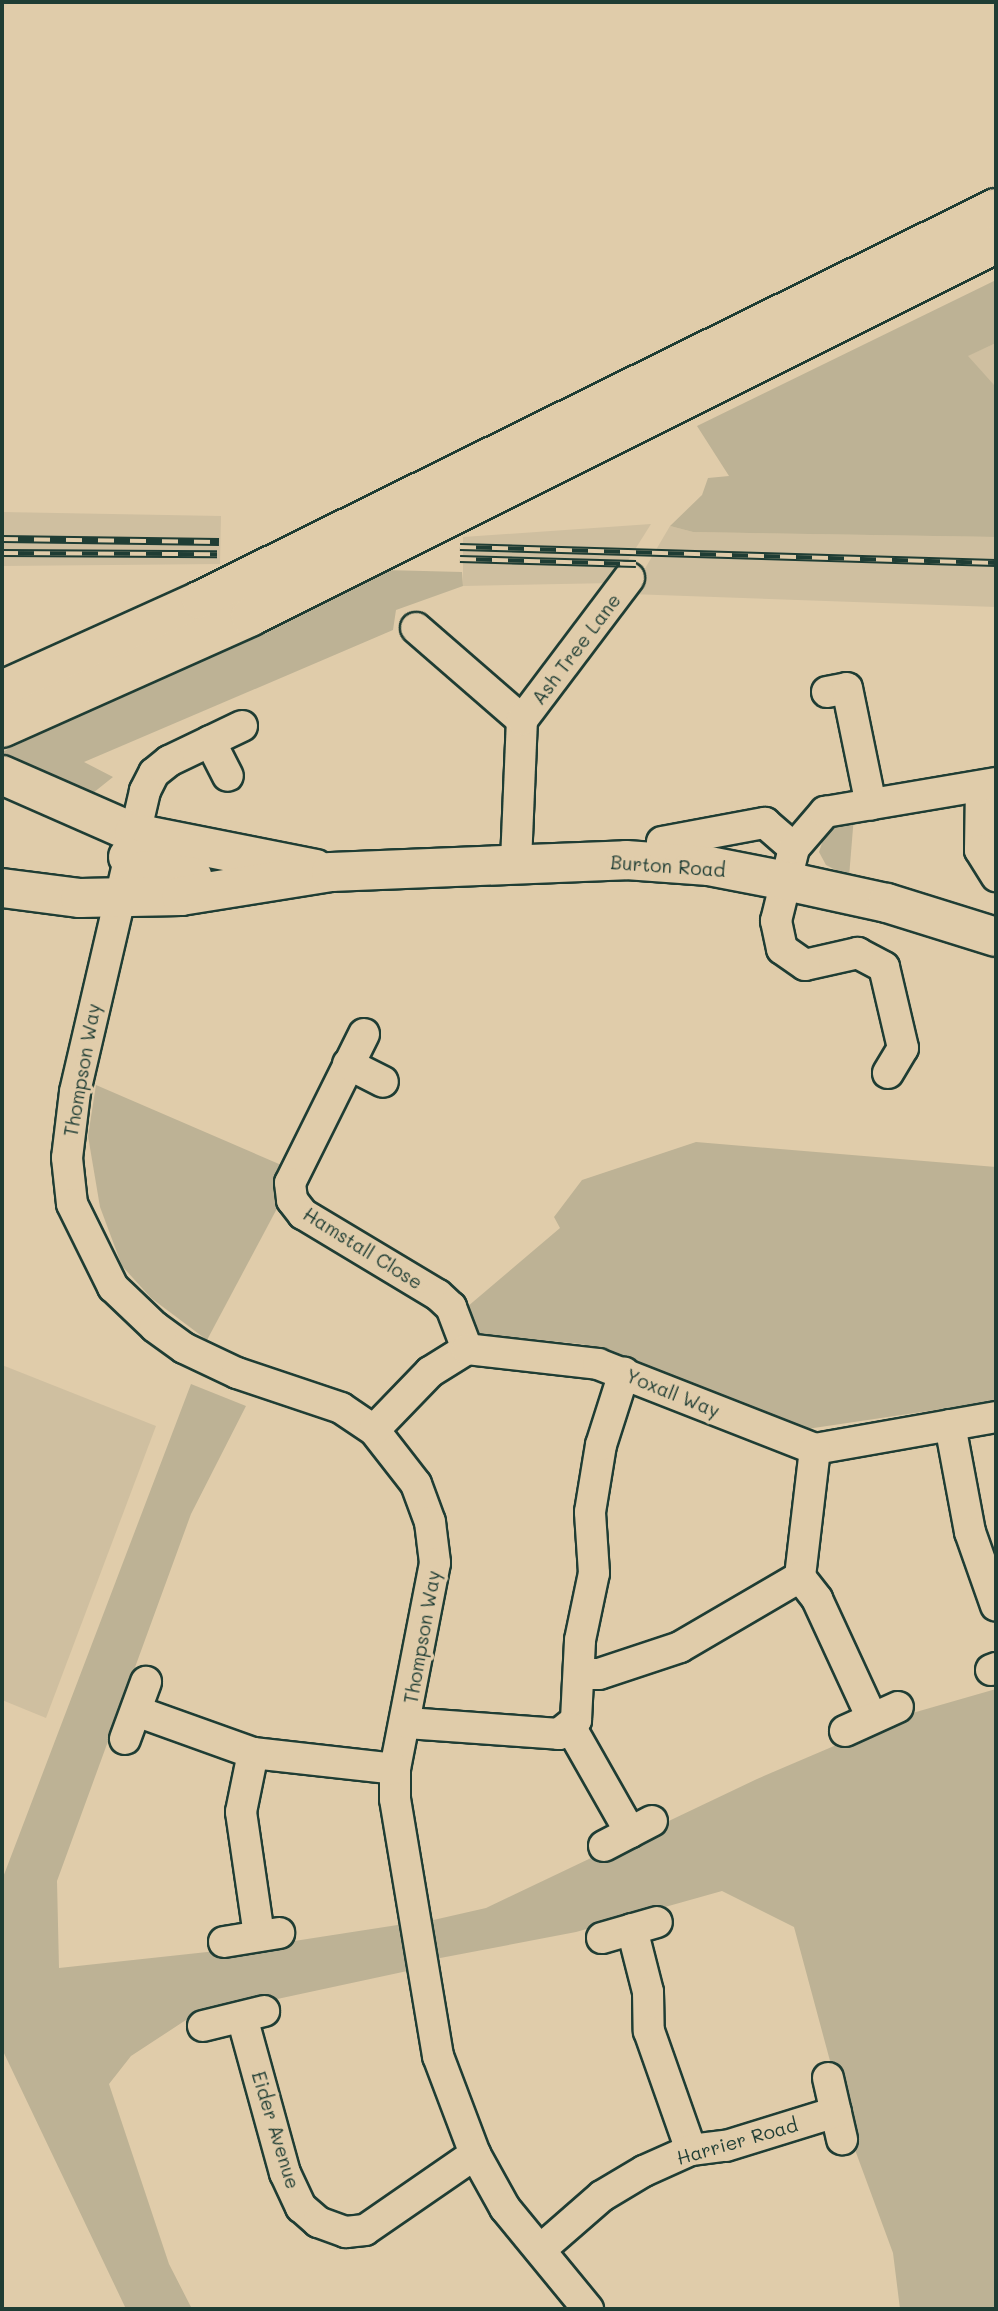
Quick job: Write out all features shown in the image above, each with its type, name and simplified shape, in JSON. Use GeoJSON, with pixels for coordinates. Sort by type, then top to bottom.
{"type":"FeatureCollection","features":[{"type":"Feature","properties":{"kind":"highway"},"geometry":{"type":"LineString","coordinates":[[2,690],[201,600],[996,208]]}},
{"type":"Feature","properties":{"kind":"highway"},"geometry":{"type":"LineString","coordinates":[[2,727],[250,617],[996,244]]}},
{"type":"Feature","properties":{"kind":"highway"},"geometry":{"type":"LineString","coordinates":[[2,775],[131,845],[331,872]]}},
{"type":"Feature","properties":{"kind":"highway"},"geometry":{"type":"LineString","coordinates":[[131,845],[144,870],[260,887]]}},
{"type":"Feature","properties":{"kind":"highway","name":"Burton Road"},"geometry":{"type":"LineString","coordinates":[[331,872],[516,862],[790,864],[887,903],[996,937]]}},
{"type":"Feature","properties":{"kind":"highway"},"geometry":{"type":"LineString","coordinates":[[2,888],[80,898],[118,897],[260,887],[331,872]]}},
{"type":"Feature","properties":{"kind":"street","name":"Ash Tree Lane"},"geometry":{"type":"LineString","coordinates":[[516,862],[522,720],[629,578]]}},
{"type":"Feature","properties":{"kind":"street","name":"Ash Tree Lane"},"geometry":{"type":"LineString","coordinates":[[416,628],[522,720]]}},
{"type":"Feature","properties":{"kind":"street"},"geometry":{"type":"LineString","coordinates":[[827,692],[847,688],[872,805]]}},
{"type":"Feature","properties":{"kind":"street","name":"Thompson Way"},"geometry":{"type":"LineString","coordinates":[[243,726],[210,741],[154,773],[118,897],[75,1091],[67,1158],[72,1204],[91,1251],[113,1287],[184,1348],[237,1373],[341,1408],[374,1430],[416,1484],[430,1521],[435,1563],[407,1723],[395,1769],[396,1822],[438,2056],[475,2154],[505,2208],[588,2309]]}},
{"type":"Feature","properties":{"kind":"street"},"geometry":{"type":"LineString","coordinates":[[210,741],[228,776]]}},
{"type":"Feature","properties":{"kind":"street"},"geometry":{"type":"LineString","coordinates":[[903,1057],[884,967],[858,953],[805,965],[782,949],[776,921],[790,864],[825,812],[989,785],[981,850],[996,876]]}},
{"type":"Feature","properties":{"kind":"street"},"geometry":{"type":"LineString","coordinates":[[662,842],[765,823],[790,864]]}},
{"type":"Feature","properties":{"kind":"street","name":"Hamstall Close"},"geometry":{"type":"LineString","coordinates":[[364,1034],[290,1183],[292,1200],[303,1214],[438,1295],[451,1307],[467,1349]]}},
{"type":"Feature","properties":{"kind":"street"},"geometry":{"type":"LineString","coordinates":[[348,1064],[383,1083]]}},
{"type":"Feature","properties":{"kind":"street"},"geometry":{"type":"LineString","coordinates":[[374,1430],[430,1372],[467,1349]]}},
{"type":"Feature","properties":{"kind":"street","name":"Yoxall Way"},"geometry":{"type":"LineString","coordinates":[[467,1349],[565,1358],[624,1373],[816,1448]]}},
{"type":"Feature","properties":{"kind":"street"},"geometry":{"type":"LineString","coordinates":[[407,1723],[565,1731],[576,1720],[579,1674],[594,1573],[590,1512],[601,1445],[624,1373]]}},
{"type":"Feature","properties":{"kind":"street"},"geometry":{"type":"LineString","coordinates":[[845,1731],[885,1713],[817,1599],[800,1577],[816,1448],[996,1417]]}},
{"type":"Feature","properties":{"kind":"street"},"geometry":{"type":"LineString","coordinates":[[950,1425],[970,1532],[996,1606]]}},
{"type":"Feature","properties":{"kind":"street"},"geometry":{"type":"LineString","coordinates":[[579,1674],[599,1674],[680,1647],[767,1602],[800,1577]]}},
{"type":"Feature","properties":{"kind":"street"},"geometry":{"type":"LineString","coordinates":[[125,1739],[146,1682]]}},
{"type":"Feature","properties":{"kind":"street"},"geometry":{"type":"LineString","coordinates":[[136,1711],[253,1752],[395,1769]]}},
{"type":"Feature","properties":{"kind":"street"},"geometry":{"type":"LineString","coordinates":[[565,1731],[629,1833]]}},
{"type":"Feature","properties":{"kind":"street"},"geometry":{"type":"LineString","coordinates":[[224,1942],[269,1935],[241,1812],[253,1752]]}},
{"type":"Feature","properties":{"kind":"street"},"geometry":{"type":"LineString","coordinates":[[603,1938],[644,1926],[649,2031],[691,2150]]}},
{"type":"Feature","properties":{"kind":"street","name":"Eider Avenue"},"geometry":{"type":"LineString","coordinates":[[203,2026],[253,2014],[285,2173],[301,2207],[318,2222],[346,2232],[365,2230],[475,2154]]}},
{"type":"Feature","properties":{"kind":"street","name":"Harrier Road"},"geometry":{"type":"LineString","coordinates":[[540,2250],[602,2196],[691,2150],[839,2126],[828,2078]]}},
{"type":"Feature","properties":{"kind":"shaded area"},"geometry":{"type":"Polygon","coordinates":[[[996,280],[996,343],[968,356],[996,387],[996,537],[693,532],[670,526],[702,495],[708,478],[729,476],[697,426],[996,280]]]}},
{"type":"Feature","properties":{"kind":"shaded area"},"geometry":{"type":"Polygon","coordinates":[[[996,343],[996,387],[967,356],[996,343]]]}},
{"type":"Feature","properties":{"kind":"shaded area"},"geometry":{"type":"Polygon","coordinates":[[[2,512],[221,516],[220,564],[2,566],[2,512]]]}},
{"type":"Feature","properties":{"kind":"shaded area"},"geometry":{"type":"Polygon","coordinates":[[[651,524],[614,583],[463,586],[463,537],[651,524]]]}},
{"type":"Feature","properties":{"kind":"shaded area"},"geometry":{"type":"Polygon","coordinates":[[[670,526],[693,532],[996,537],[996,607],[630,594],[670,526]]]}},
{"type":"Feature","properties":{"kind":"shaded area"},"geometry":{"type":"Polygon","coordinates":[[[385,570],[462,572],[463,586],[396,610],[393,630],[84,762],[113,777],[83,801],[2,752],[385,570]]]}},
{"type":"Feature","properties":{"kind":"shaded area"},"geometry":{"type":"Polygon","coordinates":[[[854,816],[849,877],[826,865],[819,852],[828,825],[854,816]]]}},
{"type":"Feature","properties":{"kind":"shaded area"},"geometry":{"type":"Polygon","coordinates":[[[96,1085],[286,1167],[281,1201],[207,1340],[151,1298],[122,1266],[100,1207],[88,1136],[96,1085]]]}},
{"type":"Feature","properties":{"kind":"shaded area"},"geometry":{"type":"Polygon","coordinates":[[[696,1142],[996,1167],[996,1401],[800,1430],[636,1361],[582,1344],[478,1334],[467,1307],[560,1228],[554,1217],[582,1180],[696,1142]]]}},
{"type":"Feature","properties":{"kind":"shaded area"},"geometry":{"type":"Polygon","coordinates":[[[2,1365],[156,1426],[46,1718],[2,1700],[2,1365]]]}},
{"type":"Feature","properties":{"kind":"shaded area"},"geometry":{"type":"Polygon","coordinates":[[[191,1384],[246,1406],[191,1514],[57,1881],[59,1968],[262,1946],[404,1924],[412,1970],[189,2018],[131,2056],[109,2084],[169,2264],[192,2309],[126,2309],[2,2049],[2,1880],[191,1384]]]}},
{"type":"Feature","properties":{"kind":"shaded area"},"geometry":{"type":"Polygon","coordinates":[[[996,1689],[996,2309],[900,2309],[893,2253],[851,2139],[794,1927],[722,1891],[576,1932],[435,1959],[429,1921],[486,1908],[757,1779],[909,1714],[996,1689]]]}},
{"type":"Feature","properties":{"kind":"railway"},"geometry":{"type":"LineString","coordinates":[[2,539],[219,542]]}},
{"type":"Feature","properties":{"kind":"railway"},"geometry":{"type":"LineString","coordinates":[[460,547],[996,563]]}},
{"type":"Feature","properties":{"kind":"railway"},"geometry":{"type":"LineString","coordinates":[[2,553],[217,554]]}},
{"type":"Feature","properties":{"kind":"railway"},"geometry":{"type":"LineString","coordinates":[[460,559],[636,564]]}}]}
